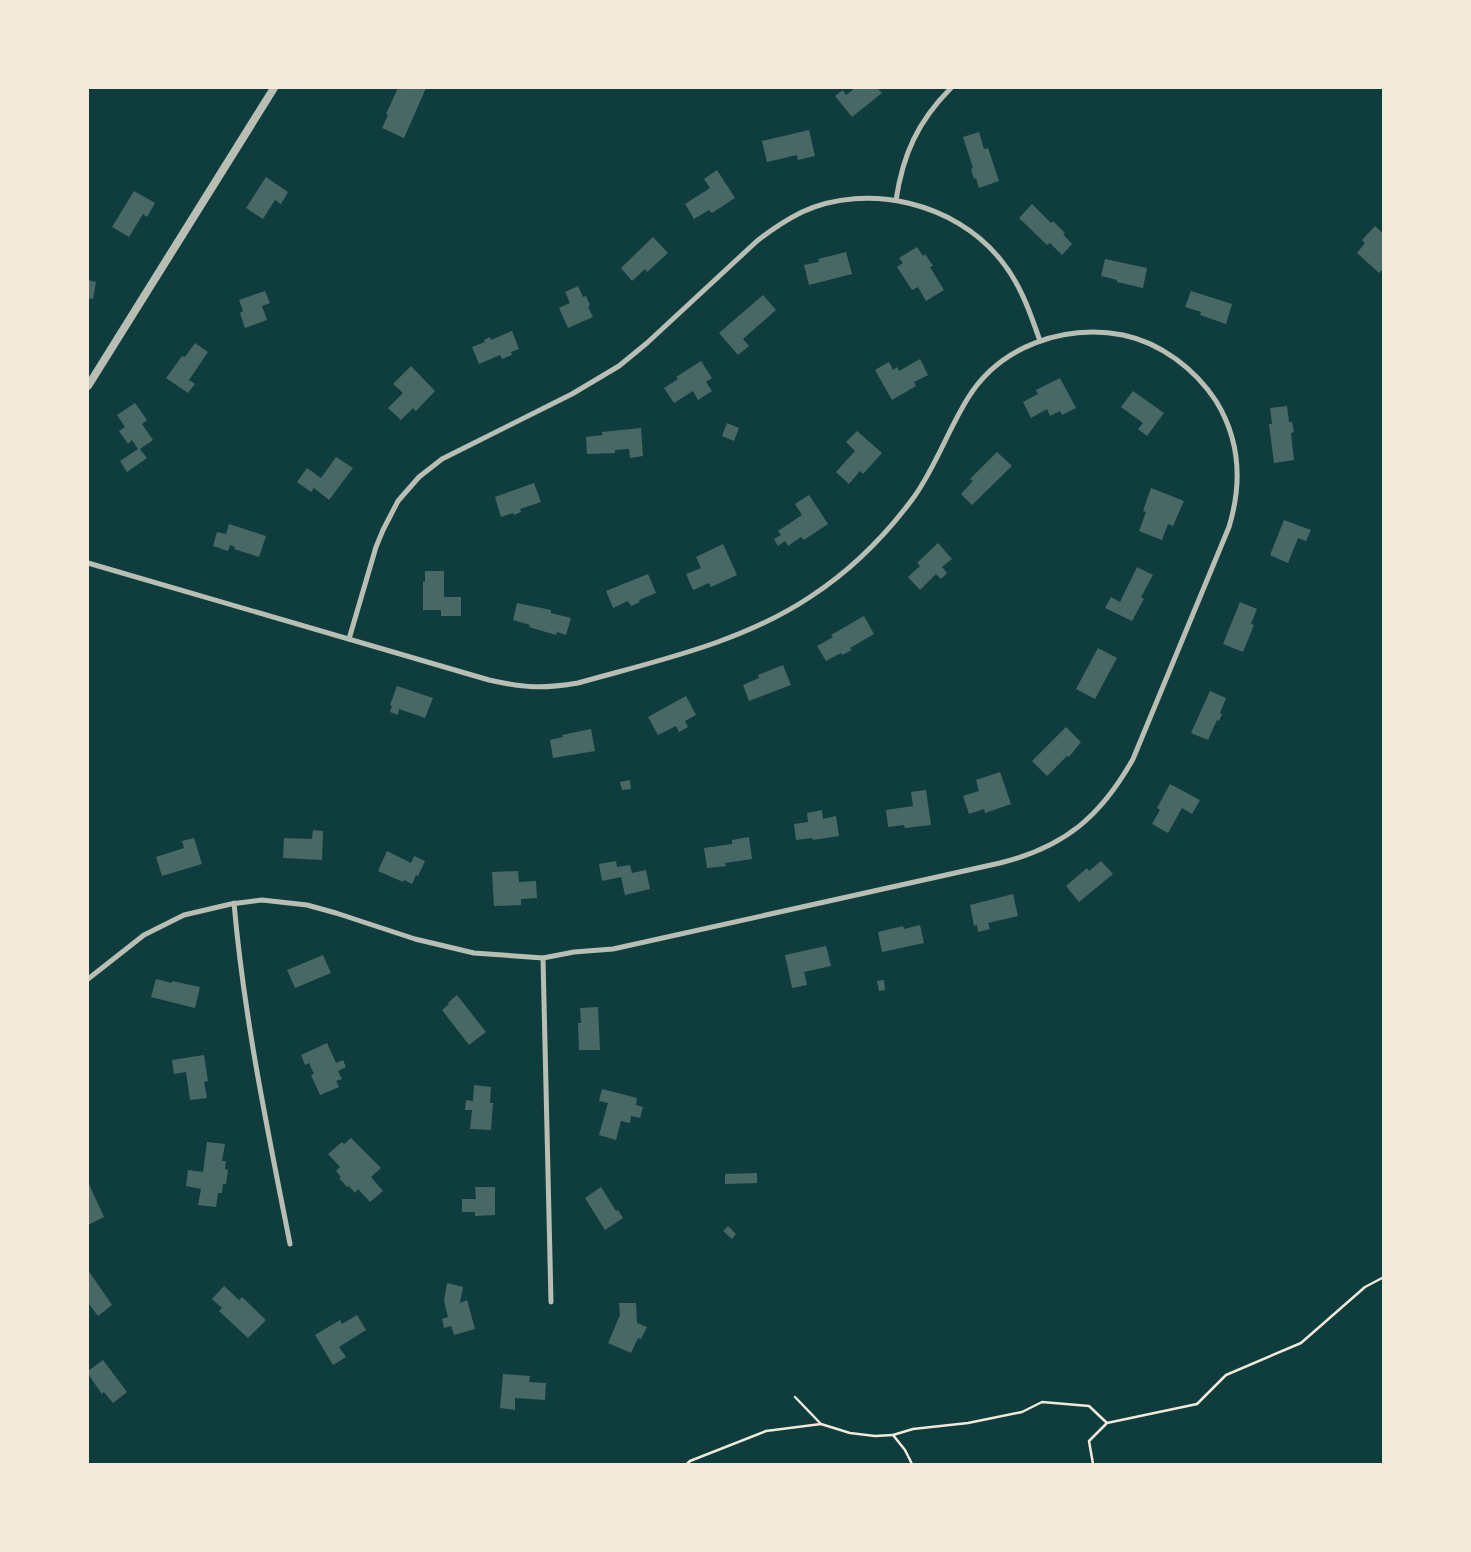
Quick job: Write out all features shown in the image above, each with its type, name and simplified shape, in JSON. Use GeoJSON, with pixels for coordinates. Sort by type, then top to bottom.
{"type":"FeatureCollection","features":[{"type":"Feature","properties":{"kind":"street"},"geometry":{"type":"LineString","coordinates":[[88,384],[274,88]]}},
{"type":"Feature","properties":{"kind":"street"},"geometry":{"type":"LineString","coordinates":[[896,200],[899,180],[910,144],[918,128],[951,88]]}},
{"type":"Feature","properties":{"kind":"street"},"geometry":{"type":"LineString","coordinates":[[349,639],[376,547],[383,530],[398,501],[419,477],[430,467],[456,451],[588,386],[619,366],[758,241],[772,230],[803,212],[838,202],[875,198],[917,205],[947,217],[976,235],[989,246],[1010,271],[1025,299],[1040,341]]}},
{"type":"Feature","properties":{"kind":"street"},"geometry":{"type":"LineString","coordinates":[[88,563],[489,680],[515,686],[536,688],[578,683],[716,642],[746,630],[808,598],[834,580],[878,540],[915,495],[966,402],[982,380],[996,366],[1013,354],[1040,341],[1069,333],[1109,333],[1148,343],[1166,352],[1198,378],[1221,410],[1235,448],[1238,468],[1235,508],[1229,528],[1133,759],[1120,782],[1105,802],[1087,820],[1046,848],[1023,857],[613,949],[574,952],[543,958],[474,953],[415,939],[336,913],[307,906],[262,900],[234,903],[184,915],[144,935],[88,979]]}},
{"type":"Feature","properties":{"kind":"street"},"geometry":{"type":"LineString","coordinates":[[234,903],[238,949],[256,1061],[290,1244]]}},
{"type":"Feature","properties":{"kind":"street"},"geometry":{"type":"LineString","coordinates":[[543,958],[551,1302]]}},
{"type":"Feature","properties":{"kind":"path"},"geometry":{"type":"LineString","coordinates":[[1093,1464],[1089,1441],[1107,1423],[1197,1404],[1226,1375],[1301,1343],[1365,1287],[1384,1277]]}},
{"type":"Feature","properties":{"kind":"path"},"geometry":{"type":"LineString","coordinates":[[795,1397],[821,1424]]}},
{"type":"Feature","properties":{"kind":"path"},"geometry":{"type":"LineString","coordinates":[[687,1464],[766,1431],[821,1424],[850,1433],[875,1436],[893,1435],[913,1429],[968,1423],[1022,1412],[1042,1402],[1088,1406],[1107,1423]]}},
{"type":"Feature","properties":{"kind":"path"},"geometry":{"type":"LineString","coordinates":[[893,1435],[905,1450],[912,1464]]}},
{"type":"Feature","properties":{"kind":"building"},"geometry":{"type":"Polygon","coordinates":[[[398,88],[400,90],[401,88],[426,88],[404,138],[382,128],[398,88]]]}},
{"type":"Feature","properties":{"kind":"building"},"geometry":{"type":"Polygon","coordinates":[[[855,88],[877,88],[882,93],[852,117],[835,96],[843,90],[846,95],[855,88]]]}},
{"type":"Feature","properties":{"kind":"building"},"geometry":{"type":"Polygon","coordinates":[[[809,130],[815,156],[798,160],[797,155],[767,162],[762,141],[809,130]]]}},
{"type":"Feature","properties":{"kind":"building"},"geometry":{"type":"Polygon","coordinates":[[[979,132],[984,149],[988,148],[999,181],[979,188],[976,178],[974,179],[971,169],[973,168],[963,137],[979,132]]]}},
{"type":"Feature","properties":{"kind":"building"},"geometry":{"type":"Polygon","coordinates":[[[717,170],[735,198],[712,213],[709,210],[694,219],[685,204],[710,188],[704,179],[717,170]]]}},
{"type":"Feature","properties":{"kind":"building"},"geometry":{"type":"Polygon","coordinates":[[[266,177],[288,192],[281,204],[275,200],[263,219],[246,208],[266,177]]]}},
{"type":"Feature","properties":{"kind":"building"},"geometry":{"type":"Polygon","coordinates":[[[134,191],[155,203],[147,217],[143,214],[129,237],[112,227],[134,191]]]}},
{"type":"Feature","properties":{"kind":"building"},"geometry":{"type":"Polygon","coordinates":[[[1032,204],[1051,223],[1053,221],[1065,233],[1063,234],[1072,244],[1062,255],[1050,243],[1047,245],[1019,218],[1032,204]]]}},
{"type":"Feature","properties":{"kind":"building"},"geometry":{"type":"Polygon","coordinates":[[[1375,226],[1384,234],[1384,268],[1379,273],[1357,253],[1365,243],[1362,240],[1375,226]]]}},
{"type":"Feature","properties":{"kind":"building"},"geometry":{"type":"Polygon","coordinates":[[[653,237],[668,253],[647,272],[645,269],[632,281],[621,268],[653,237]]]}},
{"type":"Feature","properties":{"kind":"building"},"geometry":{"type":"Polygon","coordinates":[[[917,247],[923,256],[925,254],[933,266],[930,267],[944,290],[926,301],[918,287],[912,290],[897,267],[903,263],[899,258],[917,247]]]}},
{"type":"Feature","properties":{"kind":"building"},"geometry":{"type":"Polygon","coordinates":[[[846,252],[852,274],[809,285],[804,265],[819,262],[818,259],[846,252]]]}},
{"type":"Feature","properties":{"kind":"building"},"geometry":{"type":"Polygon","coordinates":[[[1105,259],[1147,268],[1143,288],[1101,276],[1105,259]]]}},
{"type":"Feature","properties":{"kind":"building"},"geometry":{"type":"Polygon","coordinates":[[[88,280],[96,282],[93,299],[88,298],[88,280]]]}},
{"type":"Feature","properties":{"kind":"building"},"geometry":{"type":"Polygon","coordinates":[[[578,286],[583,297],[586,296],[590,305],[588,307],[593,317],[568,328],[559,308],[570,303],[565,292],[578,286]]]}},
{"type":"Feature","properties":{"kind":"building"},"geometry":{"type":"Polygon","coordinates":[[[265,291],[270,303],[262,306],[267,320],[245,328],[240,313],[243,311],[239,300],[265,291]]]}},
{"type":"Feature","properties":{"kind":"building"},"geometry":{"type":"Polygon","coordinates":[[[1191,291],[1232,304],[1226,324],[1200,315],[1201,312],[1185,307],[1191,291]]]}},
{"type":"Feature","properties":{"kind":"building"},"geometry":{"type":"Polygon","coordinates":[[[763,295],[776,310],[743,339],[749,346],[738,355],[719,333],[763,295]]]}},
{"type":"Feature","properties":{"kind":"building"},"geometry":{"type":"Polygon","coordinates":[[[512,331],[519,349],[511,352],[512,355],[502,359],[500,355],[479,364],[472,347],[485,342],[484,340],[490,337],[491,340],[512,331]]]}},
{"type":"Feature","properties":{"kind":"building"},"geometry":{"type":"Polygon","coordinates":[[[195,343],[208,352],[189,380],[195,384],[188,393],[166,378],[182,356],[185,357],[195,343]]]}},
{"type":"Feature","properties":{"kind":"building"},"geometry":{"type":"Polygon","coordinates":[[[920,359],[928,375],[914,382],[916,386],[892,400],[875,370],[889,362],[893,370],[897,367],[899,371],[920,359]]]}},
{"type":"Feature","properties":{"kind":"building"},"geometry":{"type":"Polygon","coordinates":[[[701,361],[712,378],[706,382],[712,391],[698,400],[693,391],[674,403],[664,388],[678,379],[676,377],[701,361]]]}},
{"type":"Feature","properties":{"kind":"building"},"geometry":{"type":"Polygon","coordinates":[[[411,366],[435,391],[416,411],[413,408],[401,420],[388,408],[403,393],[393,384],[411,366]]]}},
{"type":"Feature","properties":{"kind":"building"},"geometry":{"type":"Polygon","coordinates":[[[1060,378],[1076,408],[1062,415],[1060,411],[1050,416],[1047,409],[1031,418],[1023,402],[1038,394],[1036,390],[1060,378]]]}},
{"type":"Feature","properties":{"kind":"building"},"geometry":{"type":"Polygon","coordinates":[[[1133,391],[1164,413],[1147,436],[1138,429],[1143,423],[1121,407],[1133,391]]]}},
{"type":"Feature","properties":{"kind":"building"},"geometry":{"type":"Polygon","coordinates":[[[135,403],[147,420],[142,424],[153,440],[140,449],[147,458],[127,472],[120,461],[138,449],[132,440],[128,444],[119,431],[125,427],[117,415],[135,403]]]}},
{"type":"Feature","properties":{"kind":"building"},"geometry":{"type":"Polygon","coordinates":[[[1287,406],[1289,422],[1292,422],[1294,432],[1291,433],[1294,460],[1274,463],[1269,424],[1272,424],[1270,408],[1287,406]]]}},
{"type":"Feature","properties":{"kind":"building"},"geometry":{"type":"Polygon","coordinates":[[[727,423],[739,428],[734,441],[722,436],[727,423]]]}},
{"type":"Feature","properties":{"kind":"building"},"geometry":{"type":"Polygon","coordinates":[[[641,428],[643,456],[630,458],[629,449],[615,450],[615,453],[587,454],[586,437],[602,435],[602,432],[641,428]]]}},
{"type":"Feature","properties":{"kind":"building"},"geometry":{"type":"Polygon","coordinates":[[[857,431],[882,453],[863,474],[860,471],[849,484],[836,472],[855,451],[846,442],[857,431]]]}},
{"type":"Feature","properties":{"kind":"building"},"geometry":{"type":"Polygon","coordinates":[[[997,452],[1012,466],[972,505],[961,494],[973,481],[970,479],[997,452]]]}},
{"type":"Feature","properties":{"kind":"building"},"geometry":{"type":"Polygon","coordinates":[[[336,457],[353,468],[329,500],[314,488],[311,492],[297,482],[307,468],[321,478],[336,457]]]}},
{"type":"Feature","properties":{"kind":"building"},"geometry":{"type":"Polygon","coordinates":[[[534,483],[541,502],[520,509],[521,512],[514,515],[513,513],[501,517],[495,497],[534,483]]]}},
{"type":"Feature","properties":{"kind":"building"},"geometry":{"type":"Polygon","coordinates":[[[1151,488],[1184,501],[1173,526],[1168,524],[1162,540],[1139,531],[1146,512],[1143,511],[1151,488]]]}},
{"type":"Feature","properties":{"kind":"building"},"geometry":{"type":"Polygon","coordinates":[[[809,495],[828,524],[804,540],[801,537],[788,546],[785,541],[778,546],[774,539],[781,535],[778,531],[802,515],[795,504],[809,495]]]}},
{"type":"Feature","properties":{"kind":"building"},"geometry":{"type":"Polygon","coordinates":[[[1284,520],[1311,530],[1306,541],[1298,538],[1288,563],[1270,555],[1284,520]]]}},
{"type":"Feature","properties":{"kind":"building"},"geometry":{"type":"Polygon","coordinates":[[[229,524],[266,536],[259,557],[234,549],[235,547],[230,545],[228,551],[213,546],[217,532],[226,534],[229,524]]]}},
{"type":"Feature","properties":{"kind":"building"},"geometry":{"type":"Polygon","coordinates":[[[938,543],[952,559],[942,567],[947,573],[941,579],[936,574],[920,590],[908,577],[920,566],[917,563],[938,543]]]}},
{"type":"Feature","properties":{"kind":"building"},"geometry":{"type":"Polygon","coordinates":[[[723,544],[737,575],[711,587],[709,583],[693,590],[686,574],[701,568],[696,557],[723,544]]]}},
{"type":"Feature","properties":{"kind":"building"},"geometry":{"type":"Polygon","coordinates":[[[1137,567],[1153,575],[1141,597],[1144,599],[1132,621],[1105,608],[1111,597],[1120,602],[1137,567]]]}},
{"type":"Feature","properties":{"kind":"building"},"geometry":{"type":"Polygon","coordinates":[[[425,571],[444,571],[444,597],[461,597],[461,616],[441,616],[441,610],[423,610],[425,571]]]}},
{"type":"Feature","properties":{"kind":"building"},"geometry":{"type":"Polygon","coordinates":[[[648,574],[656,593],[639,600],[640,602],[631,606],[628,601],[613,608],[606,591],[648,574]]]}},
{"type":"Feature","properties":{"kind":"building"},"geometry":{"type":"Polygon","coordinates":[[[1240,602],[1257,609],[1251,624],[1254,625],[1243,652],[1223,644],[1240,602]]]}},
{"type":"Feature","properties":{"kind":"building"},"geometry":{"type":"Polygon","coordinates":[[[517,603],[551,610],[551,613],[571,618],[566,635],[557,632],[556,635],[513,620],[517,603]]]}},
{"type":"Feature","properties":{"kind":"building"},"geometry":{"type":"Polygon","coordinates":[[[864,616],[874,634],[850,648],[852,650],[842,655],[841,653],[826,661],[817,646],[833,637],[831,635],[864,616]]]}},
{"type":"Feature","properties":{"kind":"building"},"geometry":{"type":"Polygon","coordinates":[[[1098,648],[1117,658],[1095,699],[1076,689],[1098,648]]]}},
{"type":"Feature","properties":{"kind":"building"},"geometry":{"type":"Polygon","coordinates":[[[783,665],[791,685],[749,701],[743,685],[759,678],[758,675],[783,665]]]}},
{"type":"Feature","properties":{"kind":"building"},"geometry":{"type":"Polygon","coordinates":[[[397,686],[433,698],[425,718],[399,709],[398,715],[390,712],[392,706],[390,705],[397,686]]]}},
{"type":"Feature","properties":{"kind":"building"},"geometry":{"type":"Polygon","coordinates":[[[1210,691],[1226,698],[1219,721],[1217,720],[1208,740],[1191,733],[1210,691]]]}},
{"type":"Feature","properties":{"kind":"building"},"geometry":{"type":"Polygon","coordinates":[[[686,696],[696,715],[685,721],[688,727],[679,732],[676,726],[658,735],[648,717],[686,696]]]}},
{"type":"Feature","properties":{"kind":"building"},"geometry":{"type":"Polygon","coordinates":[[[1066,727],[1081,742],[1069,757],[1067,756],[1047,776],[1032,761],[1066,727]]]}},
{"type":"Feature","properties":{"kind":"building"},"geometry":{"type":"Polygon","coordinates":[[[591,729],[595,751],[553,758],[550,740],[563,737],[562,735],[591,729]]]}},
{"type":"Feature","properties":{"kind":"building"},"geometry":{"type":"Polygon","coordinates":[[[1000,772],[1011,804],[985,813],[984,809],[969,814],[963,796],[979,791],[976,780],[1000,772]]]}},
{"type":"Feature","properties":{"kind":"building"},"geometry":{"type":"Polygon","coordinates":[[[630,780],[631,789],[622,790],[620,782],[630,780]]]}},
{"type":"Feature","properties":{"kind":"building"},"geometry":{"type":"Polygon","coordinates":[[[1170,784],[1200,800],[1192,814],[1182,808],[1168,833],[1152,824],[1160,810],[1157,808],[1170,784]]]}},
{"type":"Feature","properties":{"kind":"building"},"geometry":{"type":"Polygon","coordinates":[[[926,790],[931,825],[905,828],[904,825],[888,827],[886,810],[913,806],[911,792],[926,790]]]}},
{"type":"Feature","properties":{"kind":"building"},"geometry":{"type":"Polygon","coordinates":[[[822,810],[823,819],[836,816],[839,836],[813,840],[812,838],[796,840],[794,824],[808,822],[807,813],[822,810]]]}},
{"type":"Feature","properties":{"kind":"building"},"geometry":{"type":"Polygon","coordinates":[[[313,830],[323,831],[322,860],[283,858],[284,838],[312,839],[313,830]]]}},
{"type":"Feature","properties":{"kind":"building"},"geometry":{"type":"Polygon","coordinates":[[[749,837],[752,859],[725,863],[726,866],[707,868],[704,848],[732,844],[732,840],[749,837]]]}},
{"type":"Feature","properties":{"kind":"building"},"geometry":{"type":"Polygon","coordinates":[[[194,838],[202,864],[162,876],[156,857],[184,848],[182,841],[194,838]]]}},
{"type":"Feature","properties":{"kind":"building"},"geometry":{"type":"Polygon","coordinates":[[[387,851],[411,863],[414,856],[425,861],[412,884],[378,871],[387,851]]]}},
{"type":"Feature","properties":{"kind":"building"},"geometry":{"type":"Polygon","coordinates":[[[616,861],[617,867],[630,865],[632,873],[646,870],[650,889],[625,895],[621,877],[602,881],[599,864],[616,861]]]}},
{"type":"Feature","properties":{"kind":"building"},"geometry":{"type":"Polygon","coordinates":[[[1101,861],[1113,874],[1079,902],[1066,886],[1087,868],[1089,871],[1101,861]]]}},
{"type":"Feature","properties":{"kind":"building"},"geometry":{"type":"Polygon","coordinates":[[[518,871],[519,882],[536,881],[537,898],[521,899],[521,905],[494,906],[492,872],[518,871]]]}},
{"type":"Feature","properties":{"kind":"building"},"geometry":{"type":"Polygon","coordinates":[[[1013,894],[1018,916],[988,923],[990,929],[978,932],[977,925],[974,926],[970,905],[1013,894]]]}},
{"type":"Feature","properties":{"kind":"building"},"geometry":{"type":"Polygon","coordinates":[[[920,925],[924,943],[882,952],[878,932],[903,926],[904,929],[920,925]]]}},
{"type":"Feature","properties":{"kind":"building"},"geometry":{"type":"Polygon","coordinates":[[[826,946],[831,966],[804,972],[807,985],[792,988],[785,955],[826,946]]]}},
{"type":"Feature","properties":{"kind":"building"},"geometry":{"type":"Polygon","coordinates":[[[323,955],[331,973],[295,988],[287,970],[323,955]]]}},
{"type":"Feature","properties":{"kind":"building"},"geometry":{"type":"Polygon","coordinates":[[[156,979],[200,987],[195,1008],[151,997],[156,979]]]}},
{"type":"Feature","properties":{"kind":"building"},"geometry":{"type":"Polygon","coordinates":[[[884,980],[885,990],[879,991],[877,981],[884,980]]]}},
{"type":"Feature","properties":{"kind":"building"},"geometry":{"type":"Polygon","coordinates":[[[457,995],[486,1032],[469,1045],[442,1010],[457,995]]]}},
{"type":"Feature","properties":{"kind":"building"},"geometry":{"type":"Polygon","coordinates":[[[598,1007],[600,1050],[579,1050],[578,1023],[581,1023],[580,1008],[598,1007]]]}},
{"type":"Feature","properties":{"kind":"building"},"geometry":{"type":"Polygon","coordinates":[[[327,1043],[336,1063],[343,1060],[346,1067],[338,1071],[342,1079],[336,1081],[339,1087],[320,1095],[311,1075],[314,1074],[309,1063],[305,1065],[301,1055],[327,1043]]]}},
{"type":"Feature","properties":{"kind":"building"},"geometry":{"type":"Polygon","coordinates":[[[204,1055],[208,1081],[204,1082],[207,1098],[190,1100],[186,1072],[174,1074],[172,1060],[204,1055]]]}},
{"type":"Feature","properties":{"kind":"building"},"geometry":{"type":"Polygon","coordinates":[[[474,1085],[491,1087],[490,1103],[493,1103],[491,1130],[470,1129],[472,1110],[465,1110],[466,1100],[473,1101],[474,1085]]]}},
{"type":"Feature","properties":{"kind":"building"},"geometry":{"type":"Polygon","coordinates":[[[602,1089],[637,1098],[636,1105],[643,1107],[640,1118],[631,1116],[630,1123],[621,1121],[616,1140],[599,1135],[608,1103],[599,1101],[602,1089]]]}},
{"type":"Feature","properties":{"kind":"building"},"geometry":{"type":"Polygon","coordinates":[[[351,1138],[381,1168],[371,1177],[383,1191],[370,1202],[358,1189],[355,1193],[339,1178],[341,1177],[336,1171],[340,1167],[328,1154],[342,1142],[344,1144],[351,1138]]]}},
{"type":"Feature","properties":{"kind":"building"},"geometry":{"type":"Polygon","coordinates":[[[207,1142],[225,1144],[222,1161],[226,1161],[225,1169],[228,1170],[226,1184],[223,1184],[222,1193],[218,1193],[216,1207],[198,1205],[201,1189],[186,1186],[188,1170],[203,1172],[207,1142]]]}},
{"type":"Feature","properties":{"kind":"building"},"geometry":{"type":"Polygon","coordinates":[[[757,1173],[757,1183],[725,1184],[725,1174],[757,1173]]]}},
{"type":"Feature","properties":{"kind":"building"},"geometry":{"type":"Polygon","coordinates":[[[88,1182],[104,1217],[88,1225],[88,1182]]]}},
{"type":"Feature","properties":{"kind":"building"},"geometry":{"type":"Polygon","coordinates":[[[475,1187],[495,1187],[495,1215],[475,1216],[475,1212],[462,1212],[462,1199],[476,1199],[475,1187]]]}},
{"type":"Feature","properties":{"kind":"building"},"geometry":{"type":"Polygon","coordinates":[[[601,1187],[616,1211],[618,1210],[623,1218],[605,1230],[585,1198],[601,1187]]]}},
{"type":"Feature","properties":{"kind":"building"},"geometry":{"type":"Polygon","coordinates":[[[728,1226],[736,1234],[732,1239],[723,1231],[728,1226]]]}},
{"type":"Feature","properties":{"kind":"building"},"geometry":{"type":"Polygon","coordinates":[[[88,1270],[112,1305],[98,1316],[88,1305],[88,1270]]]}},
{"type":"Feature","properties":{"kind":"building"},"geometry":{"type":"Polygon","coordinates":[[[447,1283],[463,1287],[460,1303],[467,1300],[475,1329],[454,1335],[451,1326],[444,1328],[442,1319],[448,1317],[444,1301],[447,1283]]]}},
{"type":"Feature","properties":{"kind":"building"},"geometry":{"type":"Polygon","coordinates":[[[224,1286],[239,1300],[242,1297],[266,1320],[248,1338],[219,1311],[222,1308],[212,1299],[224,1286]]]}},
{"type":"Feature","properties":{"kind":"building"},"geometry":{"type":"Polygon","coordinates":[[[619,1303],[636,1303],[637,1323],[647,1327],[641,1339],[638,1338],[631,1353],[608,1343],[620,1315],[619,1303]]]}},
{"type":"Feature","properties":{"kind":"building"},"geometry":{"type":"Polygon","coordinates":[[[357,1315],[366,1330],[339,1347],[346,1357],[333,1365],[315,1335],[340,1320],[342,1324],[357,1315]]]}},
{"type":"Feature","properties":{"kind":"building"},"geometry":{"type":"Polygon","coordinates":[[[103,1360],[127,1392],[113,1403],[104,1392],[102,1394],[88,1374],[88,1371],[103,1360]]]}},
{"type":"Feature","properties":{"kind":"building"},"geometry":{"type":"Polygon","coordinates":[[[503,1374],[530,1376],[529,1382],[546,1383],[545,1400],[515,1398],[515,1410],[500,1408],[503,1374]]]}}]}
